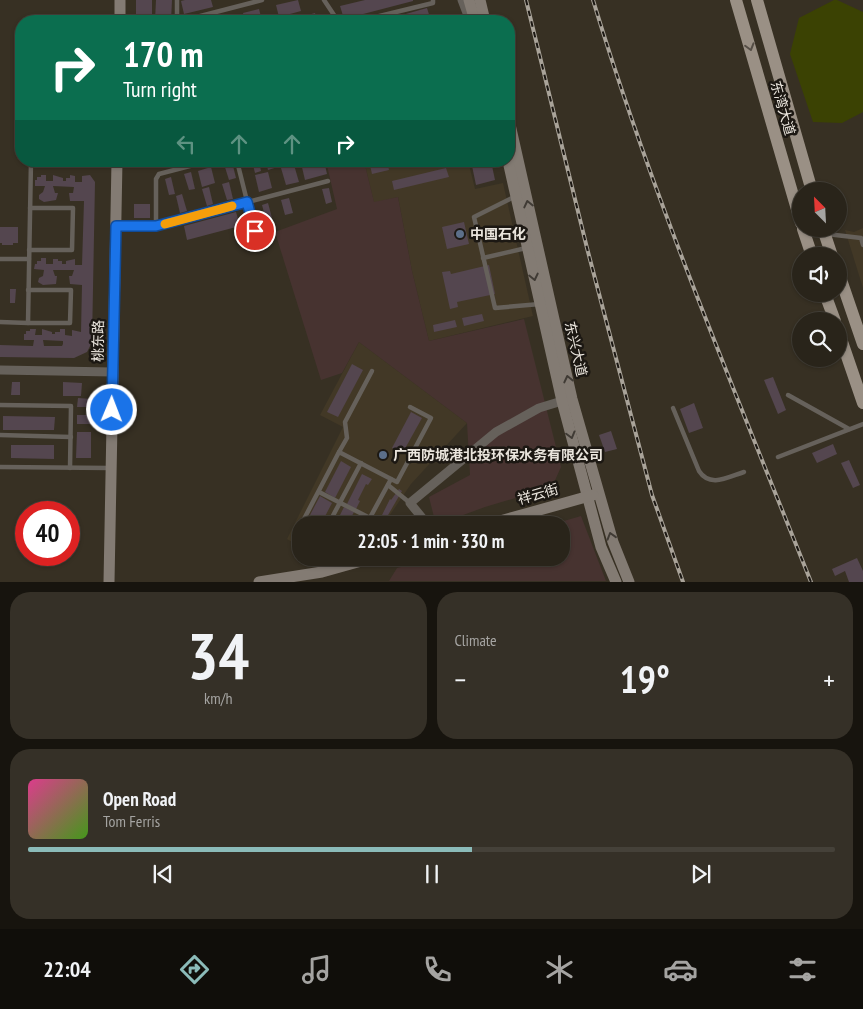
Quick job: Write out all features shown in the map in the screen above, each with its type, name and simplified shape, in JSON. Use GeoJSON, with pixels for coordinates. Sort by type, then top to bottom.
{"type":"FeatureCollection","features":[{"type":"Feature","properties":{"kind":"main road"},"geometry":{"type":"LineString","coordinates":[[120,0],[120,15]]}},
{"type":"Feature","properties":{"kind":"main road"},"geometry":{"type":"LineString","coordinates":[[469,0],[473,15]]}},
{"type":"Feature","properties":{"kind":"main road"},"geometry":{"type":"LineString","coordinates":[[480,0],[484,15]]}},
{"type":"Feature","properties":{"kind":"main road","name":"东湾大道"},"geometry":{"type":"LineString","coordinates":[[736,0],[792,193]]}},
{"type":"Feature","properties":{"kind":"main road","name":"东湾大道"},"geometry":{"type":"LineString","coordinates":[[757,0],[809,182]]}},
{"type":"Feature","properties":{"kind":"main road","name":"东兴大道"},"geometry":{"type":"LineString","coordinates":[[515,147],[572,399],[612,542],[629,582]]}},
{"type":"Feature","properties":{"kind":"main road","name":"桃东路"},"geometry":{"type":"LineString","coordinates":[[109,582],[117,167]]}},
{"type":"Feature","properties":{"kind":"main road","name":"东兴大道"},"geometry":{"type":"LineString","coordinates":[[509,167],[562,401],[602,547],[616,582]]}},
{"type":"Feature","properties":{"kind":"main road"},"geometry":{"type":"LineString","coordinates":[[847,297],[862,341]]}},
{"type":"Feature","properties":{"kind":"main road"},"geometry":{"type":"LineString","coordinates":[[847,356],[863,403]]}},
{"type":"Feature","properties":{"kind":"main road","name":"祥云街"},"geometry":{"type":"LineString","coordinates":[[517,516],[599,493]]}},
{"type":"Feature","properties":{"kind":"main road"},"geometry":{"type":"LineString","coordinates":[[259,582],[322,572],[343,566]]}},
{"type":"Feature","properties":{"kind":"street"},"geometry":{"type":"LineString","coordinates":[[462,0],[468,15]]}},
{"type":"Feature","properties":{"kind":"street"},"geometry":{"type":"LineString","coordinates":[[0,370],[113,372]]}},
{"type":"Feature","properties":{"kind":"street"},"geometry":{"type":"LineString","coordinates":[[421,516],[410,503],[496,432],[539,408],[562,401]]}},
{"type":"Feature","properties":{"kind":"lane"},"geometry":{"type":"LineString","coordinates":[[176,0],[176,15]]}},
{"type":"Feature","properties":{"kind":"lane"},"geometry":{"type":"LineString","coordinates":[[204,15],[262,0]]}},
{"type":"Feature","properties":{"kind":"lane"},"geometry":{"type":"LineString","coordinates":[[324,0],[334,15]]}},
{"type":"Feature","properties":{"kind":"lane"},"geometry":{"type":"LineString","coordinates":[[382,15],[433,2],[433,0]]}},
{"type":"Feature","properties":{"kind":"lane"},"geometry":{"type":"LineString","coordinates":[[28,323],[31,167]]}},
{"type":"Feature","properties":{"kind":"lane"},"geometry":{"type":"LineString","coordinates":[[156,226],[156,179],[159,174],[186,167]]}},
{"type":"Feature","properties":{"kind":"lane"},"geometry":{"type":"LineString","coordinates":[[238,167],[258,245]]}},
{"type":"Feature","properties":{"kind":"lane"},"geometry":{"type":"LineString","coordinates":[[116,226],[156,226],[328,181]]}},
{"type":"Feature","properties":{"kind":"lane"},"geometry":{"type":"LineString","coordinates":[[516,196],[474,217],[483,258],[495,308],[540,304]]}},
{"type":"Feature","properties":{"kind":"lane"},"geometry":{"type":"LineString","coordinates":[[29,250],[72,250],[73,208],[30,208]]}},
{"type":"Feature","properties":{"kind":"lane"},"geometry":{"type":"LineString","coordinates":[[848,236],[861,238],[863,245]]}},
{"type":"Feature","properties":{"kind":"lane"},"geometry":{"type":"LineString","coordinates":[[483,258],[527,248]]}},
{"type":"Feature","properties":{"kind":"lane"},"geometry":{"type":"LineString","coordinates":[[0,259],[29,259]]}},
{"type":"Feature","properties":{"kind":"lane"},"geometry":{"type":"LineString","coordinates":[[0,322],[70,323],[71,290],[28,290]]}},
{"type":"Feature","properties":{"kind":"lane"},"geometry":{"type":"LineString","coordinates":[[306,516],[347,438],[345,422],[372,371]]}},
{"type":"Feature","properties":{"kind":"lane"},"geometry":{"type":"LineString","coordinates":[[788,395],[849,429]]}},
{"type":"Feature","properties":{"kind":"lane"},"geometry":{"type":"LineString","coordinates":[[0,405],[71,406],[70,468]]}},
{"type":"Feature","properties":{"kind":"lane"},"geometry":{"type":"LineString","coordinates":[[340,452],[397,482],[431,418],[410,407]]}},
{"type":"Feature","properties":{"kind":"lane"},"geometry":{"type":"LineString","coordinates":[[673,408],[698,471],[702,476],[708,480],[716,481],[744,472]]}},
{"type":"Feature","properties":{"kind":"lane"},"geometry":{"type":"LineString","coordinates":[[778,457],[863,424]]}},
{"type":"Feature","properties":{"kind":"lane"},"geometry":{"type":"LineString","coordinates":[[0,436],[71,436]]}},
{"type":"Feature","properties":{"kind":"lane"},"geometry":{"type":"LineString","coordinates":[[333,516],[361,463]]}},
{"type":"Feature","properties":{"kind":"lane"},"geometry":{"type":"LineString","coordinates":[[0,467],[111,468]]}},
{"type":"Feature","properties":{"kind":"lane"},"geometry":{"type":"LineString","coordinates":[[371,516],[390,479]]}},
{"type":"Feature","properties":{"kind":"lane"},"geometry":{"type":"LineString","coordinates":[[388,484],[410,503]]}},
{"type":"Feature","properties":{"kind":"lane"},"geometry":{"type":"LineString","coordinates":[[319,492],[366,516]]}},
{"type":"Feature","properties":{"kind":"shaded area"},"geometry":{"type":"Polygon","coordinates":[[[327,167],[365,167],[374,202],[398,197],[412,271],[429,341],[524,319],[561,467],[552,487],[460,516],[434,516],[429,497],[470,475],[467,423],[359,342],[342,373],[321,380],[275,232],[337,209],[327,167]]]}},
{"type":"Feature","properties":{"kind":"shaded area","name":"中国石化"},"geometry":{"type":"Polygon","coordinates":[[[365,167],[470,167],[475,189],[503,183],[533,316],[429,341],[412,271],[398,197],[374,203],[365,167]]]}},
{"type":"Feature","properties":{"kind":"shaded area"},"geometry":{"type":"Polygon","coordinates":[[[863,228],[863,288],[847,238],[848,231],[854,232],[863,228]]]}},
{"type":"Feature","properties":{"kind":"shaded area","name":"广西防城港北投环保水务有限公司"},"geometry":{"type":"Polygon","coordinates":[[[359,342],[467,423],[411,484],[389,516],[298,516],[343,427],[320,415],[359,342]]]}},
{"type":"Feature","properties":{"kind":"shaded area"},"geometry":{"type":"Polygon","coordinates":[[[581,516],[606,581],[389,581],[397,568],[404,566],[570,566],[570,519],[581,516]]]}},
{"type":"Feature","properties":{"kind":"shaded area","name":"广西防城港北投环保水务有限公司"},"geometry":{"type":"Polygon","coordinates":[[[292,529],[292,542],[287,539],[292,529]]]}},
{"type":"Feature","properties":{"kind":"green space"},"geometry":{"type":"Polygon","coordinates":[[[834,0],[863,12],[863,112],[842,123],[813,122],[790,54],[799,18],[834,0]]]}},
{"type":"Feature","properties":{"kind":"building"},"geometry":{"type":"Polygon","coordinates":[[[136,0],[152,0],[152,15],[136,15],[136,0]]]}},
{"type":"Feature","properties":{"kind":"building"},"geometry":{"type":"Polygon","coordinates":[[[156,0],[172,0],[171,15],[155,15],[156,0]]]}},
{"type":"Feature","properties":{"kind":"building"},"geometry":{"type":"Polygon","coordinates":[[[211,0],[213,7],[184,14],[181,1],[211,0]]]}},
{"type":"Feature","properties":{"kind":"building"},"geometry":{"type":"Polygon","coordinates":[[[298,0],[301,11],[278,15],[276,5],[298,0]]]}},
{"type":"Feature","properties":{"kind":"building"},"geometry":{"type":"Polygon","coordinates":[[[365,0],[413,0],[359,15],[343,15],[340,6],[365,0]]]}},
{"type":"Feature","properties":{"kind":"building"},"geometry":{"type":"Polygon","coordinates":[[[427,8],[429,15],[402,15],[427,8]]]}},
{"type":"Feature","properties":{"kind":"building"},"geometry":{"type":"Polygon","coordinates":[[[259,9],[260,15],[244,15],[243,13],[259,9]]]}},
{"type":"Feature","properties":{"kind":"building"},"geometry":{"type":"Polygon","coordinates":[[[211,167],[215,183],[202,187],[198,171],[211,167]]]}},
{"type":"Feature","properties":{"kind":"building"},"geometry":{"type":"Polygon","coordinates":[[[225,167],[233,167],[236,178],[229,180],[225,167]]]}},
{"type":"Feature","properties":{"kind":"building"},"geometry":{"type":"Polygon","coordinates":[[[254,167],[260,167],[261,171],[255,173],[254,167]]]}},
{"type":"Feature","properties":{"kind":"building"},"geometry":{"type":"Polygon","coordinates":[[[267,167],[278,167],[268,170],[267,167]]]}},
{"type":"Feature","properties":{"kind":"building"},"geometry":{"type":"Polygon","coordinates":[[[295,167],[299,182],[286,185],[281,168],[295,167]]]}},
{"type":"Feature","properties":{"kind":"building"},"geometry":{"type":"Polygon","coordinates":[[[302,167],[325,167],[327,174],[305,180],[302,167]]]}},
{"type":"Feature","properties":{"kind":"building"},"geometry":{"type":"Polygon","coordinates":[[[370,167],[388,167],[389,170],[372,174],[370,167]]]}},
{"type":"Feature","properties":{"kind":"building"},"geometry":{"type":"Polygon","coordinates":[[[472,167],[492,167],[495,180],[476,185],[472,167]]]}},
{"type":"Feature","properties":{"kind":"building"},"geometry":{"type":"Polygon","coordinates":[[[446,168],[449,177],[394,190],[392,181],[446,168]]]}},
{"type":"Feature","properties":{"kind":"building"},"geometry":{"type":"Polygon","coordinates":[[[191,172],[195,189],[189,190],[184,174],[191,172]]]}},
{"type":"Feature","properties":{"kind":"building"},"geometry":{"type":"Polygon","coordinates":[[[268,172],[272,188],[259,192],[255,175],[268,172]]]}},
{"type":"Feature","properties":{"kind":"building"},"geometry":{"type":"Polygon","coordinates":[[[41,175],[46,175],[46,181],[53,181],[53,175],[66,181],[66,178],[70,178],[70,175],[75,176],[75,182],[82,182],[82,176],[90,175],[95,182],[92,342],[87,352],[74,358],[0,357],[0,345],[33,346],[34,340],[24,340],[24,334],[26,334],[26,331],[30,331],[30,329],[36,329],[35,335],[42,335],[42,329],[55,334],[55,332],[60,332],[60,329],[65,329],[65,335],[72,336],[72,330],[81,332],[82,285],[70,284],[69,276],[72,276],[74,270],[53,270],[55,276],[57,276],[56,284],[43,285],[38,282],[39,278],[43,276],[44,270],[34,269],[35,264],[37,264],[37,261],[41,261],[41,258],[46,258],[46,264],[53,264],[53,259],[58,259],[58,261],[62,261],[62,264],[66,264],[66,261],[75,259],[75,265],[82,265],[84,201],[70,201],[69,193],[73,193],[74,187],[53,186],[55,193],[58,193],[56,200],[44,202],[39,199],[39,195],[43,192],[45,186],[35,186],[37,177],[41,177],[41,175]],[[43,340],[44,346],[62,346],[63,341],[43,340]]]}},
{"type":"Feature","properties":{"kind":"building"},"geometry":{"type":"Polygon","coordinates":[[[171,177],[175,194],[169,195],[165,179],[171,177]]]}},
{"type":"Feature","properties":{"kind":"building"},"geometry":{"type":"Polygon","coordinates":[[[229,182],[233,199],[227,200],[222,184],[229,182]]]}},
{"type":"Feature","properties":{"kind":"building"},"geometry":{"type":"Polygon","coordinates":[[[209,187],[213,204],[207,206],[202,189],[209,187]]]}},
{"type":"Feature","properties":{"kind":"building"},"geometry":{"type":"Polygon","coordinates":[[[329,188],[332,202],[326,204],[322,189],[329,188]]]}},
{"type":"Feature","properties":{"kind":"building"},"geometry":{"type":"Polygon","coordinates":[[[182,194],[187,211],[180,213],[176,196],[182,194]]]}},
{"type":"Feature","properties":{"kind":"building"},"geometry":{"type":"Polygon","coordinates":[[[289,198],[293,213],[285,215],[281,200],[289,198]]]}},
{"type":"Feature","properties":{"kind":"building"},"geometry":{"type":"Polygon","coordinates":[[[268,203],[272,218],[266,220],[262,205],[268,203]]]}},
{"type":"Feature","properties":{"kind":"building"},"geometry":{"type":"Polygon","coordinates":[[[134,204],[150,204],[150,218],[134,218],[134,204]]]}},
{"type":"Feature","properties":{"kind":"building"},"geometry":{"type":"Polygon","coordinates":[[[236,212],[240,226],[187,240],[184,226],[236,212]]]}},
{"type":"Feature","properties":{"kind":"building"},"geometry":{"type":"Polygon","coordinates":[[[464,222],[469,244],[447,249],[442,227],[464,222]]]}},
{"type":"Feature","properties":{"kind":"building"},"geometry":{"type":"Polygon","coordinates":[[[0,227],[18,227],[18,243],[2,245],[0,243],[0,227]]]}},
{"type":"Feature","properties":{"kind":"building"},"geometry":{"type":"Polygon","coordinates":[[[489,265],[495,294],[457,302],[458,307],[450,309],[442,272],[450,271],[451,274],[489,265]]]}},
{"type":"Feature","properties":{"kind":"building"},"geometry":{"type":"Polygon","coordinates":[[[10,289],[16,289],[15,303],[10,303],[10,289]]]}},
{"type":"Feature","properties":{"kind":"building"},"geometry":{"type":"Polygon","coordinates":[[[482,314],[484,321],[464,326],[462,318],[482,314]]]}},
{"type":"Feature","properties":{"kind":"building"},"geometry":{"type":"Polygon","coordinates":[[[455,320],[457,327],[434,332],[433,325],[455,320]]]}},
{"type":"Feature","properties":{"kind":"building"},"geometry":{"type":"Polygon","coordinates":[[[352,364],[363,370],[338,417],[327,412],[352,364]]]}},
{"type":"Feature","properties":{"kind":"building"},"geometry":{"type":"Polygon","coordinates":[[[773,377],[786,410],[778,414],[764,380],[773,377]]]}},
{"type":"Feature","properties":{"kind":"building"},"geometry":{"type":"Polygon","coordinates":[[[12,382],[20,382],[20,395],[11,395],[12,382]]]}},
{"type":"Feature","properties":{"kind":"building"},"geometry":{"type":"Polygon","coordinates":[[[63,382],[82,383],[81,396],[63,396],[63,382]]]}},
{"type":"Feature","properties":{"kind":"building"},"geometry":{"type":"Polygon","coordinates":[[[78,398],[92,399],[92,407],[77,407],[78,398]]]}},
{"type":"Feature","properties":{"kind":"building"},"geometry":{"type":"Polygon","coordinates":[[[694,403],[703,428],[689,433],[680,409],[694,403]]]}},
{"type":"Feature","properties":{"kind":"building"},"geometry":{"type":"Polygon","coordinates":[[[411,412],[422,418],[402,454],[392,448],[411,412]]]}},
{"type":"Feature","properties":{"kind":"building"},"geometry":{"type":"Polygon","coordinates":[[[77,415],[91,415],[91,424],[77,424],[77,415]]]}},
{"type":"Feature","properties":{"kind":"building"},"geometry":{"type":"Polygon","coordinates":[[[3,416],[55,417],[54,430],[3,430],[3,416]]]}},
{"type":"Feature","properties":{"kind":"building"},"geometry":{"type":"Polygon","coordinates":[[[611,431],[617,449],[605,452],[599,435],[611,431]]]}},
{"type":"Feature","properties":{"kind":"building"},"geometry":{"type":"Polygon","coordinates":[[[77,432],[91,432],[91,458],[76,458],[77,432]]]}},
{"type":"Feature","properties":{"kind":"building"},"geometry":{"type":"Polygon","coordinates":[[[833,444],[837,454],[817,463],[812,453],[833,444]]]}},
{"type":"Feature","properties":{"kind":"building"},"geometry":{"type":"Polygon","coordinates":[[[11,445],[54,445],[54,459],[11,458],[11,445]]]}},
{"type":"Feature","properties":{"kind":"building"},"geometry":{"type":"Polygon","coordinates":[[[849,460],[860,485],[853,488],[841,463],[849,460]]]}},
{"type":"Feature","properties":{"kind":"building"},"geometry":{"type":"Polygon","coordinates":[[[341,461],[351,467],[335,498],[325,492],[341,461]]]}},
{"type":"Feature","properties":{"kind":"building"},"geometry":{"type":"Polygon","coordinates":[[[362,474],[372,479],[368,485],[366,484],[356,509],[347,504],[362,474]]]}},
{"type":"Feature","properties":{"kind":"building"},"geometry":{"type":"Polygon","coordinates":[[[399,489],[402,491],[387,516],[382,516],[390,499],[399,489]]]}},
{"type":"Feature","properties":{"kind":"building"},"geometry":{"type":"Polygon","coordinates":[[[320,496],[332,503],[325,516],[310,516],[320,496]]]}},
{"type":"Feature","properties":{"kind":"building"},"geometry":{"type":"Polygon","coordinates":[[[344,507],[354,512],[352,516],[340,515],[344,507]]]}},
{"type":"Feature","properties":{"kind":"building"},"geometry":{"type":"Polygon","coordinates":[[[857,558],[863,571],[863,582],[849,582],[845,571],[835,576],[832,569],[857,558]]]}},
{"type":"Feature","properties":{"kind":"railway"},"geometry":{"type":"LineString","coordinates":[[526,0],[587,248],[652,495],[683,582]]}},
{"type":"Feature","properties":{"kind":"railway"},"geometry":{"type":"LineString","coordinates":[[593,0],[616,74],[668,220],[811,582]]}},
{"type":"Feature","properties":{"kind":"slow traffic"},"geometry":{"type":"LineString","coordinates":[[165,224],[232,206]]}},
{"type":"Feature","properties":{"kind":"place","name":"中国石化"},"geometry":{"type":"Point","coordinates":[460,234]}},
{"type":"Feature","properties":{"kind":"place","name":"广西防城港北投环保水务有限公司"},"geometry":{"type":"Point","coordinates":[383,455]}},
{"type":"Feature","properties":{"kind":"route"},"geometry":{"type":"LineString","coordinates":[[112,410],[116,226],[156,226],[247,202],[255,231]]}}]}
